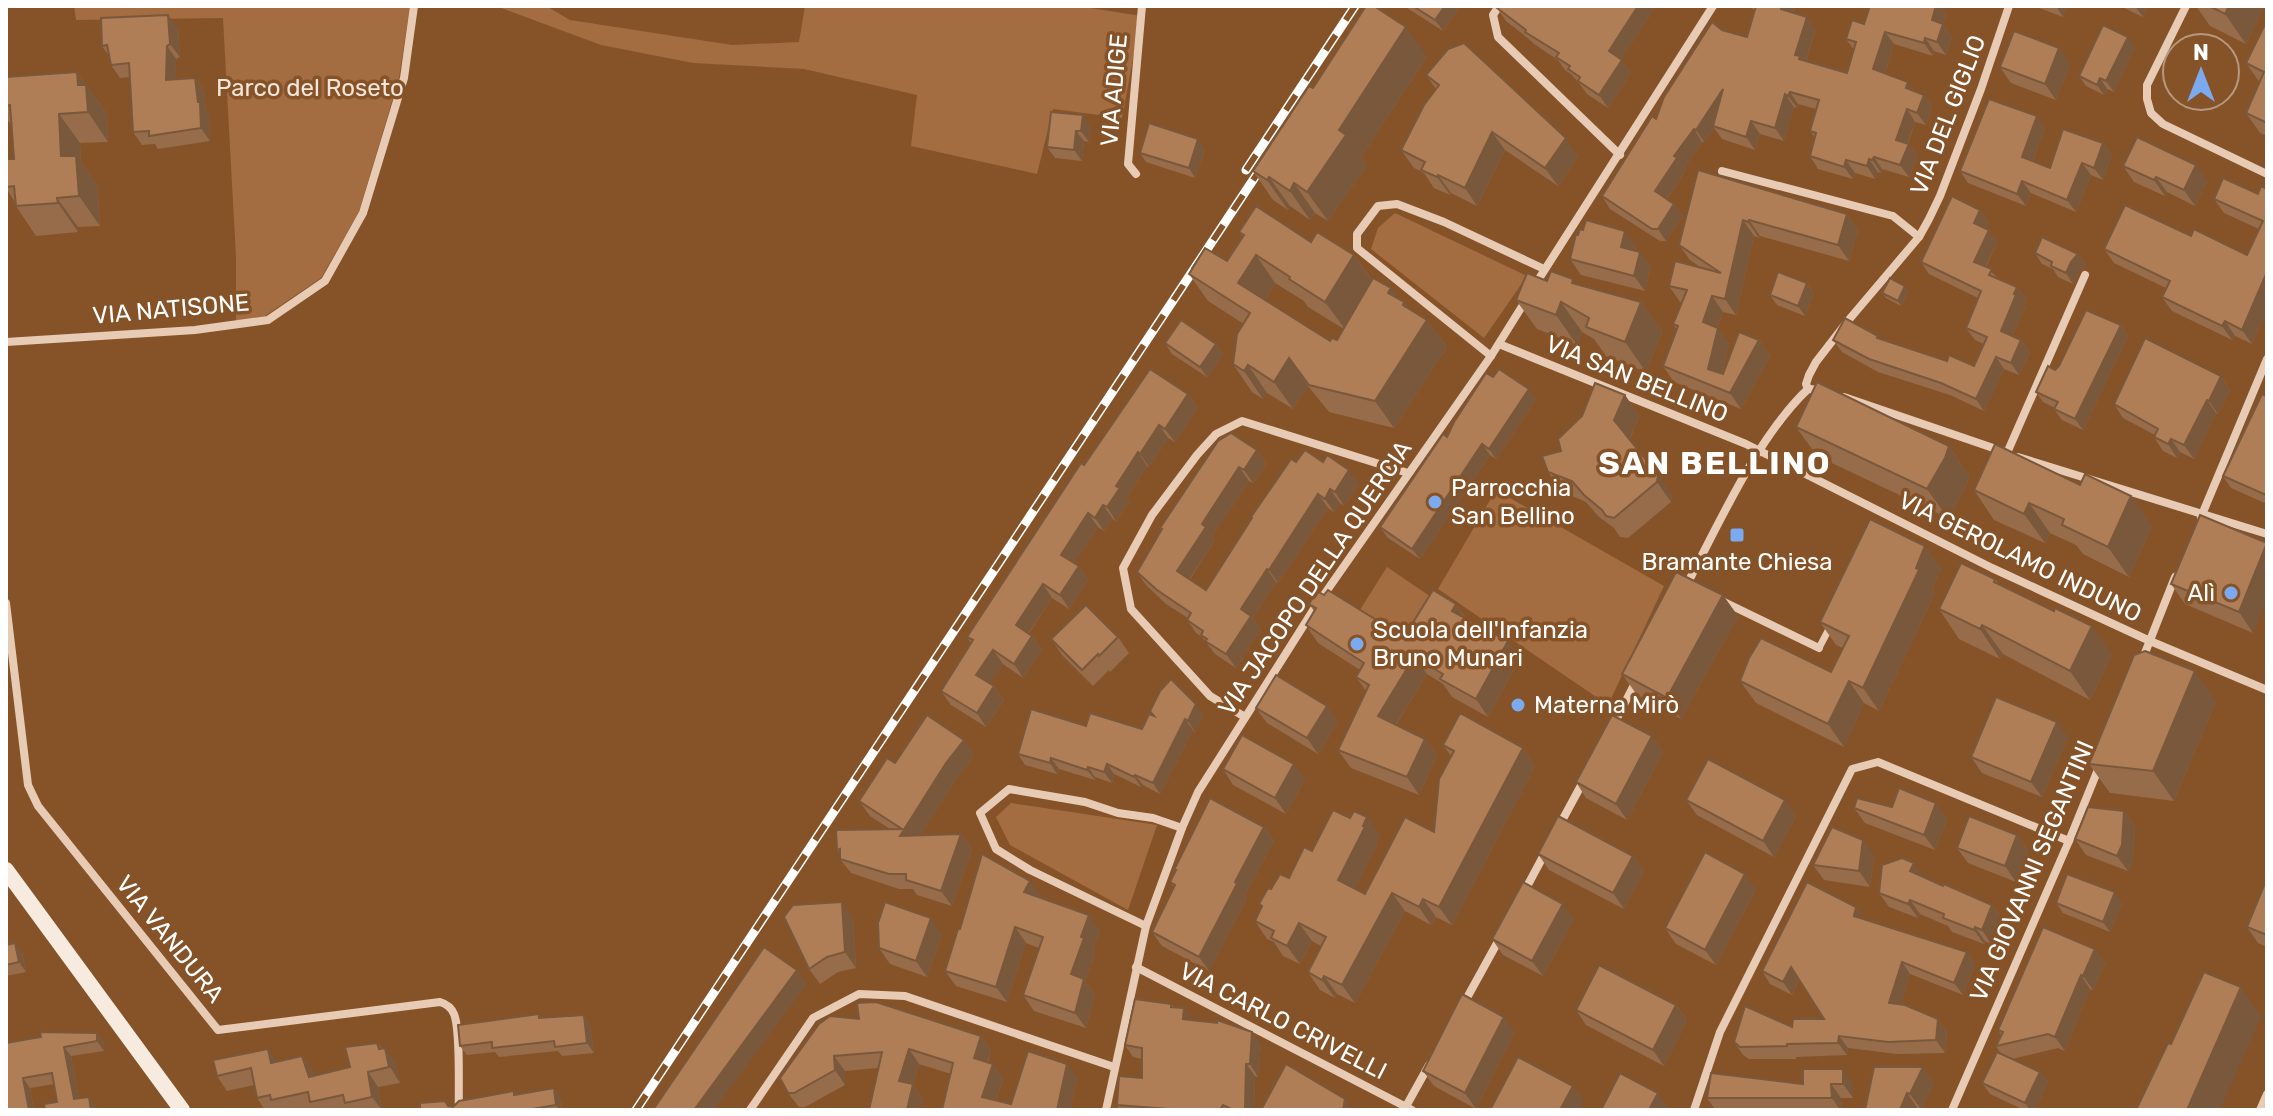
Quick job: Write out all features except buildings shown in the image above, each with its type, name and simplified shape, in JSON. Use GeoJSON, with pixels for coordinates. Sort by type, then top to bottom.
{"type":"FeatureCollection","features":[{"type":"Feature","properties":{"kind":"main road"},"geometry":{"type":"LineString","coordinates":[[6,870],[182,1110]]}},
{"type":"Feature","properties":{"kind":"street","name":"VIA NATISONE"},"geometry":{"type":"LineString","coordinates":[[6,342],[268,320],[325,281],[363,213],[404,78],[414,6]]}},
{"type":"Feature","properties":{"kind":"street","name":"VIA ADIGE"},"geometry":{"type":"LineString","coordinates":[[1136,174],[1128,164],[1142,6]]}},
{"type":"Feature","properties":{"kind":"street"},"geometry":{"type":"LineString","coordinates":[[1499,6],[1493,15],[1498,37],[1620,155]]}},
{"type":"Feature","properties":{"kind":"street","name":"VIA JACOPO DELLA QUERCIA"},"geometry":{"type":"LineString","coordinates":[[1106,1110],[1146,926],[1198,792],[1314,609],[1499,344],[1713,6]]}},
{"type":"Feature","properties":{"kind":"street","name":"VIA DEL GIGLIO"},"geometry":{"type":"LineString","coordinates":[[1681,596],[1743,479],[1788,410],[1808,389],[1806,384],[1816,362],[1919,237],[1940,196],[2009,6]]}},
{"type":"Feature","properties":{"kind":"street"},"geometry":{"type":"LineString","coordinates":[[2186,6],[2147,85],[2151,113],[2163,124],[2267,174]]}},
{"type":"Feature","properties":{"kind":"street","name":"VIA DEL GIGLIO"},"geometry":{"type":"LineString","coordinates":[[1722,171],[1893,216],[1919,237]]}},
{"type":"Feature","properties":{"kind":"street"},"geometry":{"type":"LineString","coordinates":[[1491,356],[1357,248],[1357,234],[1378,206],[1397,204],[1444,222],[1544,269]]}},
{"type":"Feature","properties":{"kind":"street"},"geometry":{"type":"LineString","coordinates":[[2007,453],[2085,275]]}},
{"type":"Feature","properties":{"kind":"street","name":"VIA SAN BELLINO"},"geometry":{"type":"LineString","coordinates":[[1499,344],[1761,451]]}},
{"type":"Feature","properties":{"kind":"street"},"geometry":{"type":"LineString","coordinates":[[2197,527],[2267,359]]}},
{"type":"Feature","properties":{"kind":"street"},"geometry":{"type":"LineString","coordinates":[[1808,389],[1821,389],[2007,453],[2267,534]]}},
{"type":"Feature","properties":{"kind":"street"},"geometry":{"type":"LineString","coordinates":[[1245,717],[1210,696],[1131,609],[1123,568],[1152,515],[1216,434],[1242,421],[1408,473]]}},
{"type":"Feature","properties":{"kind":"street","name":"VIA GEROLAMO INDUNO"},"geometry":{"type":"LineString","coordinates":[[1761,451],[1992,568],[2150,641],[2267,690]]}},
{"type":"Feature","properties":{"kind":"street"},"geometry":{"type":"LineString","coordinates":[[1882,526],[1887,516]]}},
{"type":"Feature","properties":{"kind":"street"},"geometry":{"type":"LineString","coordinates":[[2139,667],[2179,568]]}},
{"type":"Feature","properties":{"kind":"street"},"geometry":{"type":"LineString","coordinates":[[1687,583],[1697,588]]}},
{"type":"Feature","properties":{"kind":"street"},"geometry":{"type":"LineString","coordinates":[[1709,594],[1819,648],[1834,619]]}},
{"type":"Feature","properties":{"kind":"street","name":"VIA VANDURA"},"geometry":{"type":"LineString","coordinates":[[6,603],[28,785],[38,806],[218,1030],[440,1002],[454,1012],[458,1028],[459,1110]]}},
{"type":"Feature","properties":{"kind":"street"},"geometry":{"type":"LineString","coordinates":[[1606,739],[1640,673]]}},
{"type":"Feature","properties":{"kind":"street","name":"VIA GIOVANNI SEGANTINI"},"geometry":{"type":"LineString","coordinates":[[1952,1110],[2104,754]]}},
{"type":"Feature","properties":{"kind":"street"},"geometry":{"type":"LineString","coordinates":[[1694,1110],[1720,1032],[1852,769],[1878,762],[2069,841]]}},
{"type":"Feature","properties":{"kind":"street"},"geometry":{"type":"LineString","coordinates":[[1555,834],[1591,766]]}},
{"type":"Feature","properties":{"kind":"street"},"geometry":{"type":"LineString","coordinates":[[1146,926],[1030,870],[996,849],[980,813],[1009,789],[1085,802],[1182,828]]}},
{"type":"Feature","properties":{"kind":"street"},"geometry":{"type":"LineString","coordinates":[[1519,902],[1548,847]]}},
{"type":"Feature","properties":{"kind":"street"},"geometry":{"type":"LineString","coordinates":[[1460,1011],[1505,929]]}},
{"type":"Feature","properties":{"kind":"street","name":"VIA CARLO CRIVELLI"},"geometry":{"type":"LineString","coordinates":[[1136,967],[1407,1109]]}},
{"type":"Feature","properties":{"kind":"street"},"geometry":{"type":"LineString","coordinates":[[750,1110],[813,1018],[859,994],[905,996],[1114,1067]]}},
{"type":"Feature","properties":{"kind":"street"},"geometry":{"type":"LineString","coordinates":[[1407,1109],[1437,1052]]}},
{"type":"Feature","properties":{"kind":"street"},"geometry":{"type":"LineString","coordinates":[[2260,1110],[2267,1094]]}},
{"type":"Feature","properties":{"kind":"green space","name":"Parco del Roseto"},"geometry":{"type":"Polygon","coordinates":[[[74,6],[410,6],[399,78],[359,212],[321,278],[265,316],[236,327],[236,257],[223,18],[76,20],[74,6]]]}},
{"type":"Feature","properties":{"kind":"green space"},"geometry":{"type":"Polygon","coordinates":[[[496,6],[546,6],[570,20],[732,45],[799,42],[805,6],[1078,6],[1141,16],[1122,118],[1053,109],[1037,174],[911,146],[917,95],[804,69],[693,63],[601,45],[496,6]]]}},
{"type":"Feature","properties":{"kind":"green space"},"geometry":{"type":"Polygon","coordinates":[[[1395,213],[1527,276],[1484,338],[1371,249],[1378,228],[1395,213]]]}},
{"type":"Feature","properties":{"kind":"green space"},"geometry":{"type":"Polygon","coordinates":[[[1496,490],[1664,586],[1608,705],[1438,589],[1496,490]]]}},
{"type":"Feature","properties":{"kind":"green space"},"geometry":{"type":"Polygon","coordinates":[[[1387,567],[1484,633],[1458,678],[1358,613],[1387,567]]]}},
{"type":"Feature","properties":{"kind":"green space"},"geometry":{"type":"Polygon","coordinates":[[[1011,803],[1157,825],[1128,910],[1010,845],[996,817],[1011,803]]]}},
{"type":"Feature","properties":{"kind":"railway"},"geometry":{"type":"LineString","coordinates":[[1246,170],[1355,6]]}},
{"type":"Feature","properties":{"kind":"railway"},"geometry":{"type":"LineString","coordinates":[[636,1110],[1267,159]]}},
{"type":"Feature","properties":{"kind":"place","name":"Parrocchia San Bellino"},"geometry":{"type":"Point","coordinates":[1435,502]}},
{"type":"Feature","properties":{"kind":"place","name":"Bramante Chiesa"},"geometry":{"type":"Point","coordinates":[1737,535]}},
{"type":"Feature","properties":{"kind":"place","name":"Alì"},"geometry":{"type":"Point","coordinates":[2231,593]}},
{"type":"Feature","properties":{"kind":"place","name":"Scuola dell'Infanzia Bruno Munari"},"geometry":{"type":"Point","coordinates":[1357,644]}},
{"type":"Feature","properties":{"kind":"place","name":"Materna Mirò"},"geometry":{"type":"Point","coordinates":[1518,705]}},
{"type":"Feature","properties":{"kind":"district","name":"SAN BELLINO"},"geometry":{"type":"Point","coordinates":[1715,463]}}]}
